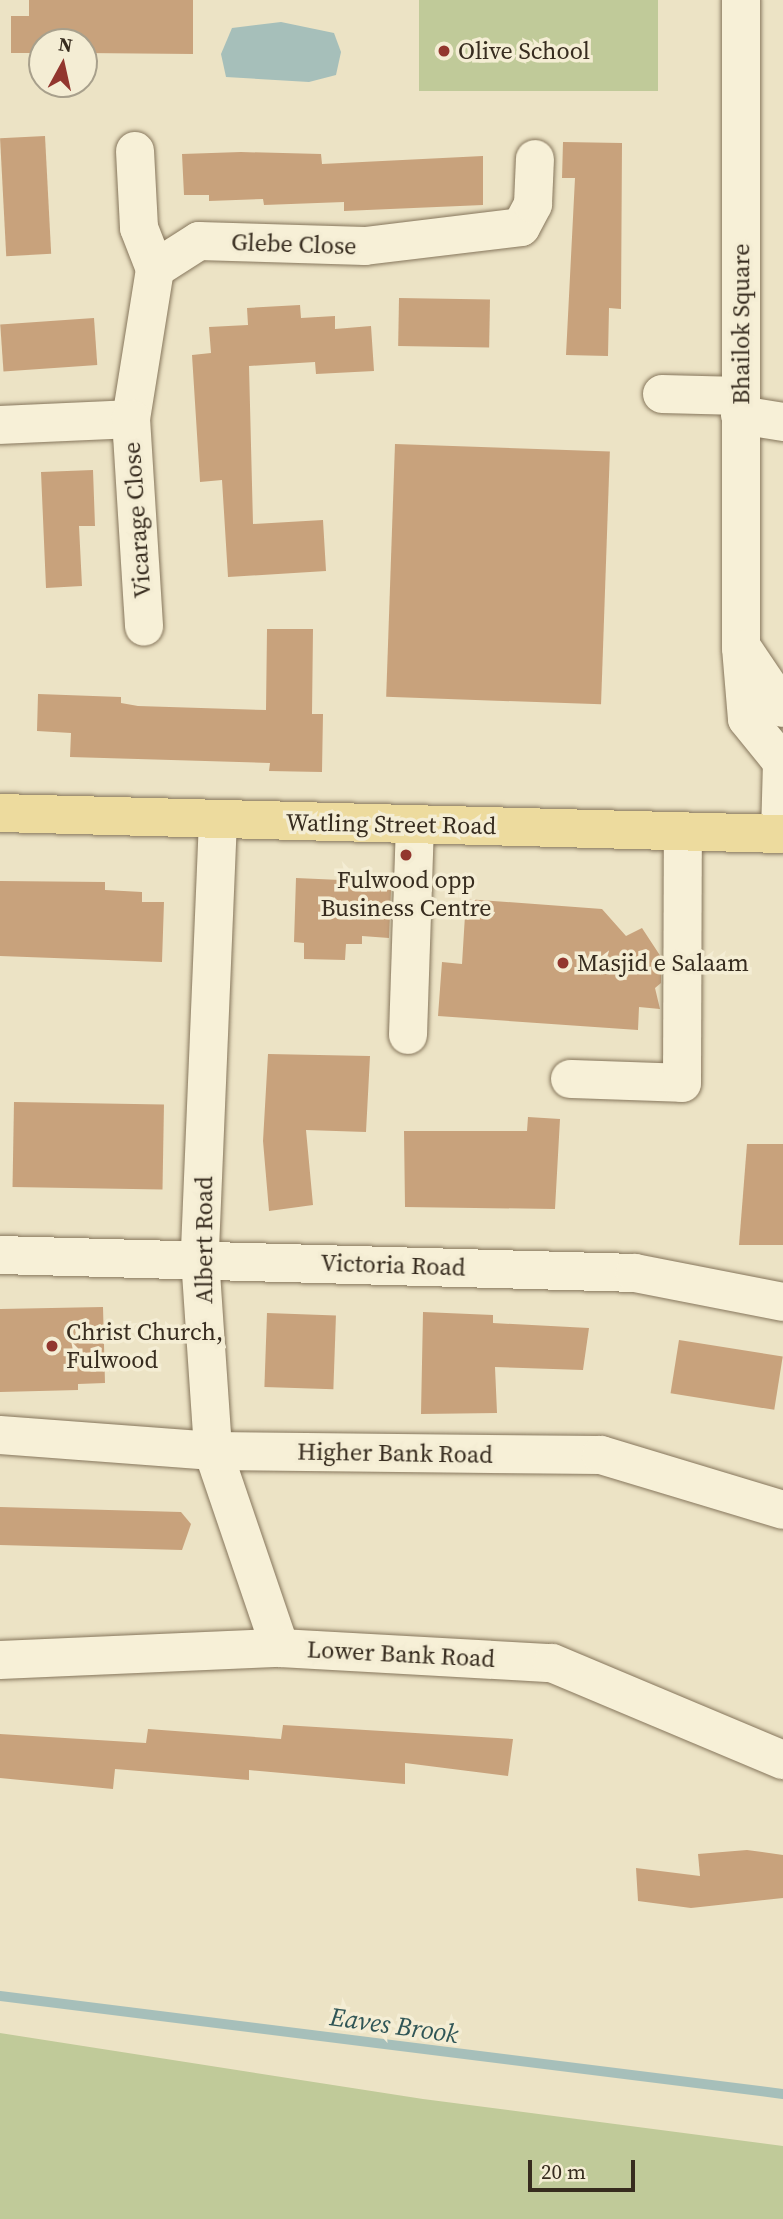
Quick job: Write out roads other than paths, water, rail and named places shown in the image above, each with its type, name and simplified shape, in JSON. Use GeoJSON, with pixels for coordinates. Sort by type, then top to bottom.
{"type":"FeatureCollection","features":[{"type":"Feature","properties":{"kind":"main road","name":"Watling Street Road"},"geometry":{"type":"LineString","coordinates":[[0,813],[782,833]]}},
{"type":"Feature","properties":{"kind":"street","name":"Bhailok Square"},"geometry":{"type":"LineString","coordinates":[[741,0],[741,648],[747,719],[782,762],[782,833]]}},
{"type":"Feature","properties":{"kind":"street"},"geometry":{"type":"LineString","coordinates":[[131,419],[155,269],[139,228],[135,151]]}},
{"type":"Feature","properties":{"kind":"street","name":"Glebe Close"},"geometry":{"type":"LineString","coordinates":[[155,269],[200,241],[365,246],[521,227],[533,204],[535,159]]}},
{"type":"Feature","properties":{"kind":"street"},"geometry":{"type":"LineString","coordinates":[[662,394],[741,406],[783,422]]}},
{"type":"Feature","properties":{"kind":"street","name":"Vicarage Close"},"geometry":{"type":"LineString","coordinates":[[0,425],[131,419],[144,627]]}},
{"type":"Feature","properties":{"kind":"street"},"geometry":{"type":"LineString","coordinates":[[741,648],[783,708]]}},
{"type":"Feature","properties":{"kind":"street","name":"Albert Road"},"geometry":{"type":"LineString","coordinates":[[218,820],[200,1258],[213,1451],[281,1648]]}},
{"type":"Feature","properties":{"kind":"street"},"geometry":{"type":"LineString","coordinates":[[408,1035],[415,825]]}},
{"type":"Feature","properties":{"kind":"street"},"geometry":{"type":"LineString","coordinates":[[570,1079],[682,1083],[682,831]]}},
{"type":"Feature","properties":{"kind":"street","name":"Victoria Road"},"geometry":{"type":"LineString","coordinates":[[0,1255],[200,1258],[635,1273],[783,1302]]}},
{"type":"Feature","properties":{"kind":"street","name":"Higher Bank Road"},"geometry":{"type":"LineString","coordinates":[[0,1435],[213,1451],[601,1455],[783,1510]]}},
{"type":"Feature","properties":{"kind":"street","name":"Lower Bank Road"},"geometry":{"type":"LineString","coordinates":[[0,1660],[281,1648],[552,1662],[783,1760]]}},
{"type":"Feature","properties":{"kind":"water"},"geometry":{"type":"Polygon","coordinates":[[[281,22],[334,33],[341,52],[336,75],[309,82],[226,77],[221,54],[232,28],[281,22]]]}},
{"type":"Feature","properties":{"kind":"waterway","name":"Eaves Brook"},"geometry":{"type":"LineString","coordinates":[[0,1996],[783,2094]]}},
{"type":"Feature","properties":{"kind":"place","name":"Olive School"},"geometry":{"type":"Point","coordinates":[444,51]}},
{"type":"Feature","properties":{"kind":"place","name":"Fulwood opp Business Centre"},"geometry":{"type":"Point","coordinates":[406,855]}},
{"type":"Feature","properties":{"kind":"place","name":"Masjid e Salaam"},"geometry":{"type":"Point","coordinates":[563,963]}},
{"type":"Feature","properties":{"kind":"place","name":"Christ Church, Fulwood"},"geometry":{"type":"Point","coordinates":[52,1346]}}]}
